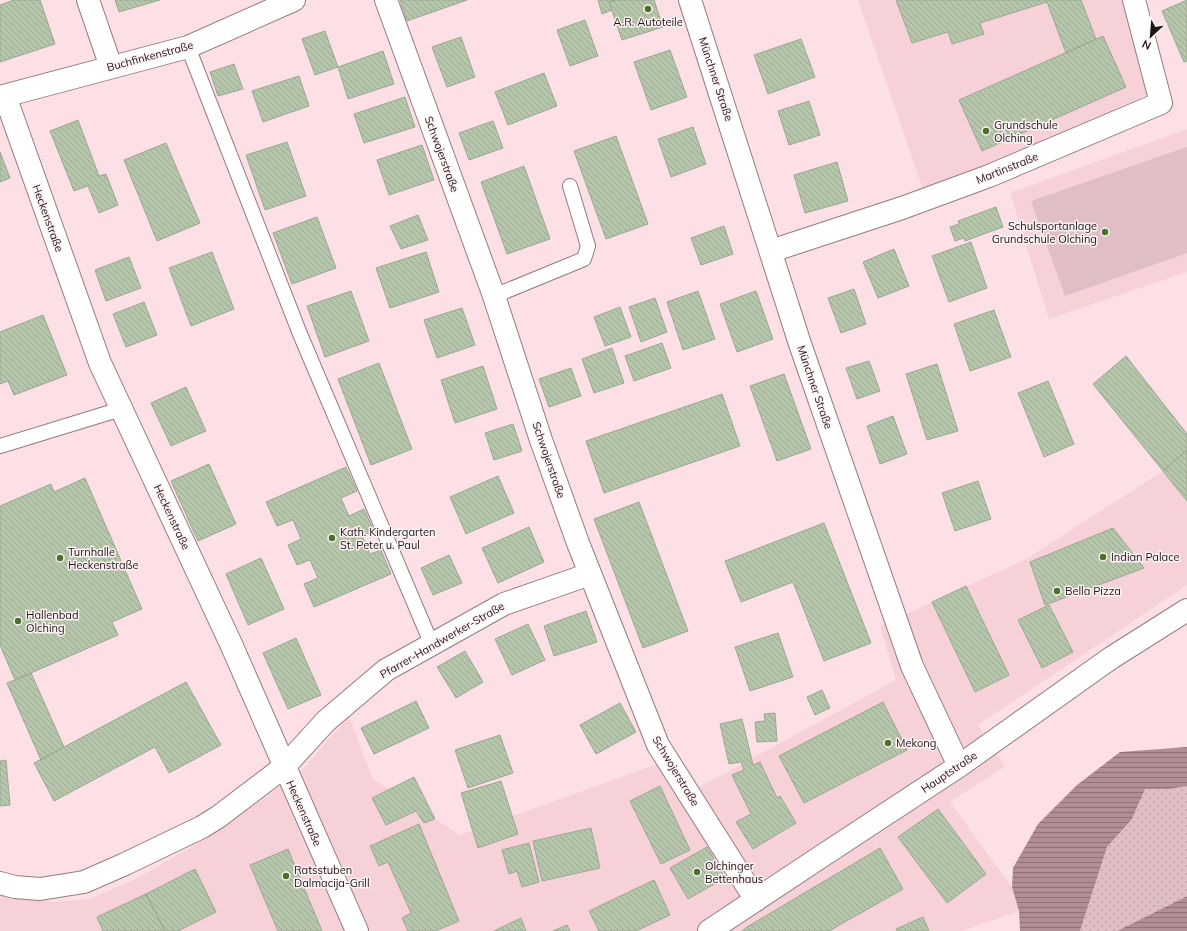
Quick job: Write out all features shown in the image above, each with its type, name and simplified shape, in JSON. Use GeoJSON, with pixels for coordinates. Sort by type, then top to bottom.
{"type":"FeatureCollection","features":[{"type":"Feature","properties":{"kind":"street"},"geometry":{"type":"LineString","coordinates":[[88,0],[110,67]]}},
{"type":"Feature","properties":{"kind":"street","name":"Buchfinkenstraße"},"geometry":{"type":"LineString","coordinates":[[2,96],[188,47],[294,0]]}},
{"type":"Feature","properties":{"kind":"street","name":"Schwojerstraße"},"geometry":{"type":"LineString","coordinates":[[386,0],[494,296],[541,440],[590,574],[658,745],[756,900]]}},
{"type":"Feature","properties":{"kind":"street","name":"Münchner Straße"},"geometry":{"type":"LineString","coordinates":[[690,0],[802,350],[912,666],[959,766]]}},
{"type":"Feature","properties":{"kind":"street","name":"Martinstraße"},"geometry":{"type":"LineString","coordinates":[[771,251],[902,208],[996,174],[1161,103],[1134,0]]}},
{"type":"Feature","properties":{"kind":"street","name":"Heckenstraße"},"geometry":{"type":"LineString","coordinates":[[2,96],[100,363],[231,644],[357,931]]}},
{"type":"Feature","properties":{"kind":"street","name":"Pfarrer-Handwerker-Straße"},"geometry":{"type":"LineString","coordinates":[[0,883],[15,887],[40,889],[84,882],[202,827],[218,818],[284,767],[326,721],[386,670],[504,604],[590,574]]}},
{"type":"Feature","properties":{"kind":"street","name":"Hauptstraße"},"geometry":{"type":"LineString","coordinates":[[709,931],[959,766],[1111,658],[1187,610]]}},
{"type":"Feature","properties":{"kind":"lane"},"geometry":{"type":"LineString","coordinates":[[188,47],[300,334],[432,644]]}},
{"type":"Feature","properties":{"kind":"lane"},"geometry":{"type":"LineString","coordinates":[[494,296],[584,259],[588,246],[570,186]]}},
{"type":"Feature","properties":{"kind":"lane"},"geometry":{"type":"LineString","coordinates":[[0,446],[121,409]]}},
{"type":"Feature","properties":{"kind":"shaded area","name":"Grundschule Olching"},"geometry":{"type":"Polygon","coordinates":[[[858,0],[1122,0],[1147,94],[992,168],[923,189],[858,0]]]}},
{"type":"Feature","properties":{"kind":"shaded area","name":"Schulsportanlage Grundschule Olching"},"geometry":{"type":"Polygon","coordinates":[[[1187,129],[1187,272],[1049,319],[1010,193],[1187,129]]]}},
{"type":"Feature","properties":{"kind":"shaded area","name":"Schulsportanlage Grundschule Olching"},"geometry":{"type":"Polygon","coordinates":[[[1187,147],[1187,253],[1065,296],[1031,201],[1187,147]]]}},
{"type":"Feature","properties":{"kind":"shaded area"},"geometry":{"type":"Polygon","coordinates":[[[1187,450],[1187,585],[978,725],[1005,766],[950,802],[1012,887],[1019,911],[962,931],[0,931],[0,895],[55,902],[88,899],[132,881],[205,839],[302,770],[349,716],[373,779],[460,835],[671,759],[692,791],[896,680],[880,626],[1026,559],[1163,471],[1187,450]]]}},
{"type":"Feature","properties":{"kind":"shaded area"},"geometry":{"type":"Polygon","coordinates":[[[1187,747],[1187,786],[1170,789],[1145,789],[1132,819],[1107,847],[1080,931],[1020,931],[1019,911],[1012,887],[1013,868],[1038,824],[1077,785],[1120,752],[1187,747]]]}},
{"type":"Feature","properties":{"kind":"shaded area"},"geometry":{"type":"Polygon","coordinates":[[[1187,786],[1187,896],[1117,931],[1080,931],[1107,847],[1132,819],[1145,789],[1170,789],[1187,786]]]}},
{"type":"Feature","properties":{"kind":"shaded area"},"geometry":{"type":"Polygon","coordinates":[[[1187,896],[1187,931],[1117,931],[1187,896]]]}},
{"type":"Feature","properties":{"kind":"building"},"geometry":{"type":"Polygon","coordinates":[[[14,0],[40,0],[55,44],[0,62],[0,5],[14,0]]]}},
{"type":"Feature","properties":{"kind":"building"},"geometry":{"type":"Polygon","coordinates":[[[115,0],[160,0],[119,12],[115,0]]]}},
{"type":"Feature","properties":{"kind":"building"},"geometry":{"type":"Polygon","coordinates":[[[400,0],[467,0],[407,21],[400,0]]]}},
{"type":"Feature","properties":{"kind":"building"},"geometry":{"type":"Polygon","coordinates":[[[598,0],[616,0],[609,2],[612,10],[602,14],[598,0]]]}},
{"type":"Feature","properties":{"kind":"building"},"geometry":{"type":"Polygon","coordinates":[[[616,0],[654,0],[663,27],[622,40],[609,2],[616,0]]]}},
{"type":"Feature","properties":{"kind":"building"},"geometry":{"type":"Polygon","coordinates":[[[896,0],[1081,0],[1096,39],[1066,53],[1047,2],[980,23],[984,34],[952,44],[948,32],[912,43],[896,0]]]}},
{"type":"Feature","properties":{"kind":"building"},"geometry":{"type":"Polygon","coordinates":[[[1187,0],[1187,61],[1184,62],[1162,11],[1187,0]]]}},
{"type":"Feature","properties":{"kind":"building"},"geometry":{"type":"Polygon","coordinates":[[[585,20],[598,56],[570,66],[557,30],[585,20]]]}},
{"type":"Feature","properties":{"kind":"building"},"geometry":{"type":"Polygon","coordinates":[[[325,31],[338,67],[315,75],[302,39],[325,31]]]}},
{"type":"Feature","properties":{"kind":"building"},"geometry":{"type":"Polygon","coordinates":[[[1103,36],[1126,87],[982,151],[959,100],[1103,36]]]}},
{"type":"Feature","properties":{"kind":"building"},"geometry":{"type":"Polygon","coordinates":[[[461,37],[475,77],[447,87],[432,47],[461,37]]]}},
{"type":"Feature","properties":{"kind":"building"},"geometry":{"type":"Polygon","coordinates":[[[801,39],[815,77],[768,94],[754,55],[801,39]]]}},
{"type":"Feature","properties":{"kind":"building"},"geometry":{"type":"Polygon","coordinates":[[[670,50],[687,97],[651,110],[634,62],[670,50]]]}},
{"type":"Feature","properties":{"kind":"building"},"geometry":{"type":"Polygon","coordinates":[[[383,51],[394,84],[348,99],[338,67],[383,51]]]}},
{"type":"Feature","properties":{"kind":"building"},"geometry":{"type":"Polygon","coordinates":[[[234,64],[243,89],[218,96],[210,72],[234,64]]]}},
{"type":"Feature","properties":{"kind":"building"},"geometry":{"type":"Polygon","coordinates":[[[544,73],[557,106],[508,125],[495,92],[544,73]]]}},
{"type":"Feature","properties":{"kind":"building"},"geometry":{"type":"Polygon","coordinates":[[[299,76],[309,106],[263,122],[252,91],[299,76]]]}},
{"type":"Feature","properties":{"kind":"building"},"geometry":{"type":"Polygon","coordinates":[[[405,97],[415,127],[364,143],[354,114],[405,97]]]}},
{"type":"Feature","properties":{"kind":"building"},"geometry":{"type":"Polygon","coordinates":[[[809,101],[820,135],[789,145],[778,111],[809,101]]]}},
{"type":"Feature","properties":{"kind":"building"},"geometry":{"type":"Polygon","coordinates":[[[78,120],[99,176],[106,174],[118,205],[99,213],[88,186],[74,191],[50,131],[78,120]]]}},
{"type":"Feature","properties":{"kind":"building"},"geometry":{"type":"Polygon","coordinates":[[[493,121],[503,148],[469,160],[459,133],[493,121]]]}},
{"type":"Feature","properties":{"kind":"building"},"geometry":{"type":"Polygon","coordinates":[[[693,127],[706,164],[671,177],[658,139],[693,127]]]}},
{"type":"Feature","properties":{"kind":"building"},"geometry":{"type":"Polygon","coordinates":[[[616,136],[648,224],[606,239],[574,151],[616,136]]]}},
{"type":"Feature","properties":{"kind":"building"},"geometry":{"type":"Polygon","coordinates":[[[287,142],[306,196],[265,210],[246,155],[287,142]]]}},
{"type":"Feature","properties":{"kind":"building"},"geometry":{"type":"Polygon","coordinates":[[[166,143],[200,223],[157,241],[124,160],[166,143]]]}},
{"type":"Feature","properties":{"kind":"building"},"geometry":{"type":"Polygon","coordinates":[[[422,145],[434,180],[389,195],[377,160],[422,145]]]}},
{"type":"Feature","properties":{"kind":"building"},"geometry":{"type":"Polygon","coordinates":[[[0,152],[10,178],[0,182],[0,152]]]}},
{"type":"Feature","properties":{"kind":"building"},"geometry":{"type":"Polygon","coordinates":[[[837,162],[848,201],[805,213],[794,175],[837,162]]]}},
{"type":"Feature","properties":{"kind":"building"},"geometry":{"type":"Polygon","coordinates":[[[524,166],[550,239],[507,254],[481,182],[524,166]]]}},
{"type":"Feature","properties":{"kind":"building"},"geometry":{"type":"Polygon","coordinates":[[[996,207],[1003,227],[965,241],[964,238],[955,241],[950,227],[959,224],[958,221],[996,207]]]}},
{"type":"Feature","properties":{"kind":"building"},"geometry":{"type":"Polygon","coordinates":[[[418,215],[428,240],[401,249],[390,226],[418,215]]]}},
{"type":"Feature","properties":{"kind":"building"},"geometry":{"type":"Polygon","coordinates":[[[317,217],[336,268],[292,284],[273,233],[317,217]]]}},
{"type":"Feature","properties":{"kind":"building"},"geometry":{"type":"Polygon","coordinates":[[[724,226],[733,254],[701,265],[691,238],[724,226]]]}},
{"type":"Feature","properties":{"kind":"building"},"geometry":{"type":"Polygon","coordinates":[[[971,242],[987,288],[949,302],[932,256],[971,242]]]}},
{"type":"Feature","properties":{"kind":"building"},"geometry":{"type":"Polygon","coordinates":[[[894,249],[909,286],[878,298],[863,262],[894,249]]]}},
{"type":"Feature","properties":{"kind":"building"},"geometry":{"type":"Polygon","coordinates":[[[212,252],[234,309],[191,326],[169,268],[212,252]]]}},
{"type":"Feature","properties":{"kind":"building"},"geometry":{"type":"Polygon","coordinates":[[[426,252],[439,292],[390,308],[376,268],[426,252]]]}},
{"type":"Feature","properties":{"kind":"building"},"geometry":{"type":"Polygon","coordinates":[[[129,257],[141,288],[106,301],[95,270],[129,257]]]}},
{"type":"Feature","properties":{"kind":"building"},"geometry":{"type":"Polygon","coordinates":[[[854,289],[866,324],[841,333],[828,298],[854,289]]]}},
{"type":"Feature","properties":{"kind":"building"},"geometry":{"type":"Polygon","coordinates":[[[351,291],[369,341],[325,357],[307,306],[351,291]]]}},
{"type":"Feature","properties":{"kind":"building"},"geometry":{"type":"Polygon","coordinates":[[[698,291],[715,339],[683,350],[667,302],[698,291]]]}},
{"type":"Feature","properties":{"kind":"building"},"geometry":{"type":"Polygon","coordinates":[[[756,291],[773,339],[737,352],[720,304],[756,291]]]}},
{"type":"Feature","properties":{"kind":"building"},"geometry":{"type":"Polygon","coordinates":[[[655,298],[667,332],[641,342],[629,307],[655,298]]]}},
{"type":"Feature","properties":{"kind":"building"},"geometry":{"type":"Polygon","coordinates":[[[144,302],[157,335],[126,347],[113,314],[144,302]]]}},
{"type":"Feature","properties":{"kind":"building"},"geometry":{"type":"Polygon","coordinates":[[[620,307],[631,337],[605,346],[594,317],[620,307]]]}},
{"type":"Feature","properties":{"kind":"building"},"geometry":{"type":"Polygon","coordinates":[[[462,308],[475,345],[437,358],[424,320],[462,308]]]}},
{"type":"Feature","properties":{"kind":"building"},"geometry":{"type":"Polygon","coordinates":[[[994,310],[1011,357],[970,371],[954,324],[994,310]]]}},
{"type":"Feature","properties":{"kind":"building"},"geometry":{"type":"Polygon","coordinates":[[[43,315],[67,375],[14,395],[8,381],[0,384],[0,332],[43,315]]]}},
{"type":"Feature","properties":{"kind":"building"},"geometry":{"type":"Polygon","coordinates":[[[662,343],[671,368],[634,381],[625,356],[662,343]]]}},
{"type":"Feature","properties":{"kind":"building"},"geometry":{"type":"Polygon","coordinates":[[[612,348],[624,383],[594,393],[582,359],[612,348]]]}},
{"type":"Feature","properties":{"kind":"building"},"geometry":{"type":"Polygon","coordinates":[[[1126,356],[1187,434],[1187,450],[1163,471],[1093,384],[1126,356]]]}},
{"type":"Feature","properties":{"kind":"building"},"geometry":{"type":"Polygon","coordinates":[[[869,361],[880,391],[857,399],[846,368],[869,361]]]}},
{"type":"Feature","properties":{"kind":"building"},"geometry":{"type":"Polygon","coordinates":[[[379,363],[412,449],[371,465],[338,379],[379,363]]]}},
{"type":"Feature","properties":{"kind":"building"},"geometry":{"type":"Polygon","coordinates":[[[937,364],[958,431],[927,440],[906,374],[937,364]]]}},
{"type":"Feature","properties":{"kind":"building"},"geometry":{"type":"Polygon","coordinates":[[[483,366],[497,409],[455,423],[441,380],[483,366]]]}},
{"type":"Feature","properties":{"kind":"building"},"geometry":{"type":"Polygon","coordinates":[[[571,368],[581,396],[549,407],[539,379],[571,368]]]}},
{"type":"Feature","properties":{"kind":"building"},"geometry":{"type":"Polygon","coordinates":[[[784,374],[811,449],[777,461],[750,386],[784,374]]]}},
{"type":"Feature","properties":{"kind":"building"},"geometry":{"type":"Polygon","coordinates":[[[1048,381],[1074,444],[1044,457],[1018,393],[1048,381]]]}},
{"type":"Feature","properties":{"kind":"building"},"geometry":{"type":"Polygon","coordinates":[[[186,387],[206,431],[171,446],[151,403],[186,387]]]}},
{"type":"Feature","properties":{"kind":"building"},"geometry":{"type":"Polygon","coordinates":[[[722,394],[740,446],[604,493],[586,441],[722,394]]]}},
{"type":"Feature","properties":{"kind":"building"},"geometry":{"type":"Polygon","coordinates":[[[893,416],[907,454],[880,464],[867,426],[893,416]]]}},
{"type":"Feature","properties":{"kind":"building"},"geometry":{"type":"Polygon","coordinates":[[[513,424],[522,451],[494,460],[485,433],[513,424]]]}},
{"type":"Feature","properties":{"kind":"building"},"geometry":{"type":"Polygon","coordinates":[[[1187,450],[1187,501],[1163,471],[1187,450]]]}},
{"type":"Feature","properties":{"kind":"building"},"geometry":{"type":"Polygon","coordinates":[[[209,464],[236,524],[198,541],[171,481],[209,464]]]}},
{"type":"Feature","properties":{"kind":"building","name":"Kath. Kindergarten St. Peter u. Paul"},"geometry":{"type":"Polygon","coordinates":[[[346,467],[357,491],[341,498],[349,516],[364,509],[374,531],[362,536],[370,554],[381,550],[391,574],[314,607],[304,584],[318,578],[310,560],[297,565],[288,545],[301,539],[293,520],[277,526],[266,502],[346,467]]]}},
{"type":"Feature","properties":{"kind":"building"},"geometry":{"type":"Polygon","coordinates":[[[498,476],[514,513],[466,534],[450,497],[498,476]]]}},
{"type":"Feature","properties":{"kind":"building","name":"Turnhalle Heckenstraße"},"geometry":{"type":"Polygon","coordinates":[[[85,478],[142,609],[112,622],[118,635],[15,680],[0,645],[0,506],[51,484],[54,492],[85,478]]]}},
{"type":"Feature","properties":{"kind":"building"},"geometry":{"type":"Polygon","coordinates":[[[978,481],[991,519],[955,531],[942,493],[978,481]]]}},
{"type":"Feature","properties":{"kind":"building"},"geometry":{"type":"Polygon","coordinates":[[[639,502],[688,631],[643,648],[594,519],[639,502]]]}},
{"type":"Feature","properties":{"kind":"building"},"geometry":{"type":"Polygon","coordinates":[[[824,523],[871,643],[824,661],[793,582],[741,602],[725,561],[824,523]]]}},
{"type":"Feature","properties":{"kind":"building"},"geometry":{"type":"Polygon","coordinates":[[[529,527],[544,562],[498,583],[482,548],[529,527]]]}},
{"type":"Feature","properties":{"kind":"building"},"geometry":{"type":"Polygon","coordinates":[[[1113,528],[1144,568],[1045,605],[1030,562],[1113,528]]]}},
{"type":"Feature","properties":{"kind":"building"},"geometry":{"type":"Polygon","coordinates":[[[449,555],[462,583],[433,595],[421,568],[449,555]]]}},
{"type":"Feature","properties":{"kind":"building"},"geometry":{"type":"Polygon","coordinates":[[[261,558],[284,609],[248,625],[226,574],[261,558]]]}},
{"type":"Feature","properties":{"kind":"building"},"geometry":{"type":"Polygon","coordinates":[[[966,586],[1009,675],[975,692],[932,602],[966,586]]]}},
{"type":"Feature","properties":{"kind":"building"},"geometry":{"type":"Polygon","coordinates":[[[1049,605],[1073,652],[1042,668],[1018,620],[1049,605]]]}},
{"type":"Feature","properties":{"kind":"building"},"geometry":{"type":"Polygon","coordinates":[[[586,611],[597,642],[554,656],[544,626],[586,611]]]}},
{"type":"Feature","properties":{"kind":"building"},"geometry":{"type":"Polygon","coordinates":[[[528,624],[545,660],[512,675],[495,639],[528,624]]]}},
{"type":"Feature","properties":{"kind":"building"},"geometry":{"type":"Polygon","coordinates":[[[778,633],[793,677],[750,691],[735,647],[778,633]]]}},
{"type":"Feature","properties":{"kind":"building"},"geometry":{"type":"Polygon","coordinates":[[[296,638],[321,695],[288,709],[263,653],[296,638]]]}},
{"type":"Feature","properties":{"kind":"building"},"geometry":{"type":"Polygon","coordinates":[[[465,651],[483,682],[456,698],[437,667],[465,651]]]}},
{"type":"Feature","properties":{"kind":"building"},"geometry":{"type":"Polygon","coordinates":[[[31,673],[64,747],[41,760],[7,683],[31,673]]]}},
{"type":"Feature","properties":{"kind":"building"},"geometry":{"type":"Polygon","coordinates":[[[186,682],[221,745],[169,773],[155,747],[54,801],[34,763],[186,682]]]}},
{"type":"Feature","properties":{"kind":"building"},"geometry":{"type":"Polygon","coordinates":[[[822,690],[830,708],[815,715],[807,697],[822,690]]]}},
{"type":"Feature","properties":{"kind":"building"},"geometry":{"type":"Polygon","coordinates":[[[416,701],[429,728],[374,754],[361,728],[416,701]]]}},
{"type":"Feature","properties":{"kind":"building"},"geometry":{"type":"Polygon","coordinates":[[[883,702],[907,750],[804,803],[779,756],[883,702]]]}},
{"type":"Feature","properties":{"kind":"building"},"geometry":{"type":"Polygon","coordinates":[[[620,703],[636,732],[596,754],[580,725],[620,703]]]}},
{"type":"Feature","properties":{"kind":"building"},"geometry":{"type":"Polygon","coordinates":[[[775,713],[777,741],[757,742],[755,722],[765,721],[764,714],[775,713]]]}},
{"type":"Feature","properties":{"kind":"building"},"geometry":{"type":"Polygon","coordinates":[[[742,719],[753,765],[760,762],[777,798],[780,796],[796,823],[753,849],[736,822],[751,814],[732,775],[744,770],[741,762],[729,764],[720,724],[742,719]]]}},
{"type":"Feature","properties":{"kind":"building"},"geometry":{"type":"Polygon","coordinates":[[[500,735],[513,773],[468,788],[455,750],[500,735]]]}},
{"type":"Feature","properties":{"kind":"building"},"geometry":{"type":"Polygon","coordinates":[[[6,760],[10,805],[0,806],[0,761],[6,760]]]}},
{"type":"Feature","properties":{"kind":"building"},"geometry":{"type":"Polygon","coordinates":[[[414,777],[435,819],[424,823],[416,811],[386,825],[372,798],[414,777]]]}},
{"type":"Feature","properties":{"kind":"building"},"geometry":{"type":"Polygon","coordinates":[[[501,781],[518,834],[478,848],[461,793],[501,781]]]}},
{"type":"Feature","properties":{"kind":"building"},"geometry":{"type":"Polygon","coordinates":[[[660,786],[690,850],[661,864],[630,801],[660,786]]]}},
{"type":"Feature","properties":{"kind":"building"},"geometry":{"type":"Polygon","coordinates":[[[938,809],[986,874],[947,903],[898,837],[938,809]]]}},
{"type":"Feature","properties":{"kind":"building"},"geometry":{"type":"Polygon","coordinates":[[[419,824],[459,921],[436,931],[408,931],[402,918],[411,913],[388,862],[379,866],[370,846],[419,824]]]}},
{"type":"Feature","properties":{"kind":"building"},"geometry":{"type":"Polygon","coordinates":[[[591,828],[600,868],[542,881],[533,841],[591,828]]]}},
{"type":"Feature","properties":{"kind":"building"},"geometry":{"type":"Polygon","coordinates":[[[529,843],[539,882],[522,887],[517,871],[509,874],[502,850],[529,843]]]}},
{"type":"Feature","properties":{"kind":"building"},"geometry":{"type":"Polygon","coordinates":[[[707,847],[725,878],[688,899],[670,868],[707,847]]]}},
{"type":"Feature","properties":{"kind":"building"},"geometry":{"type":"Polygon","coordinates":[[[880,848],[903,889],[829,931],[742,931],[747,927],[880,848]]]}},
{"type":"Feature","properties":{"kind":"building"},"geometry":{"type":"Polygon","coordinates":[[[288,849],[322,931],[278,931],[250,865],[288,849]]]}},
{"type":"Feature","properties":{"kind":"building"},"geometry":{"type":"Polygon","coordinates":[[[195,869],[216,912],[178,931],[165,931],[146,894],[195,869]]]}},
{"type":"Feature","properties":{"kind":"building"},"geometry":{"type":"Polygon","coordinates":[[[654,880],[670,915],[636,931],[599,931],[589,911],[654,880]]]}},
{"type":"Feature","properties":{"kind":"building"},"geometry":{"type":"Polygon","coordinates":[[[146,894],[165,931],[103,931],[97,917],[146,894]]]}},
{"type":"Feature","properties":{"kind":"building"},"geometry":{"type":"Polygon","coordinates":[[[923,917],[929,931],[897,931],[896,929],[923,917]]]}},
{"type":"Feature","properties":{"kind":"building"},"geometry":{"type":"Polygon","coordinates":[[[521,918],[526,931],[494,931],[521,918]]]}},
{"type":"Feature","properties":{"kind":"building"},"geometry":{"type":"Polygon","coordinates":[[[567,925],[570,931],[553,931],[567,925]]]}},
{"type":"Feature","properties":{"kind":"place","name":"A.R. Autoteile"},"geometry":{"type":"Point","coordinates":[648,9]}},
{"type":"Feature","properties":{"kind":"place","name":"Grundschule Olching"},"geometry":{"type":"Point","coordinates":[986,131]}},
{"type":"Feature","properties":{"kind":"place","name":"Schulsportanlage Grundschule Olching"},"geometry":{"type":"Point","coordinates":[1105,232]}},
{"type":"Feature","properties":{"kind":"place","name":"Kath. Kindergarten St. Peter u. Paul"},"geometry":{"type":"Point","coordinates":[332,538]}},
{"type":"Feature","properties":{"kind":"place","name":"Indian Palace"},"geometry":{"type":"Point","coordinates":[1103,557]}},
{"type":"Feature","properties":{"kind":"place","name":"Turnhalle Heckenstraße"},"geometry":{"type":"Point","coordinates":[60,558]}},
{"type":"Feature","properties":{"kind":"place","name":"Bella Pizza"},"geometry":{"type":"Point","coordinates":[1057,591]}},
{"type":"Feature","properties":{"kind":"place","name":"Hallenbad Olching"},"geometry":{"type":"Point","coordinates":[18,621]}},
{"type":"Feature","properties":{"kind":"place","name":"Mekong"},"geometry":{"type":"Point","coordinates":[888,743]}},
{"type":"Feature","properties":{"kind":"place","name":"Olchinger Bettenhaus"},"geometry":{"type":"Point","coordinates":[697,872]}},
{"type":"Feature","properties":{"kind":"place","name":"Ratsstuben Dalmacija-Grill"},"geometry":{"type":"Point","coordinates":[286,876]}}]}
